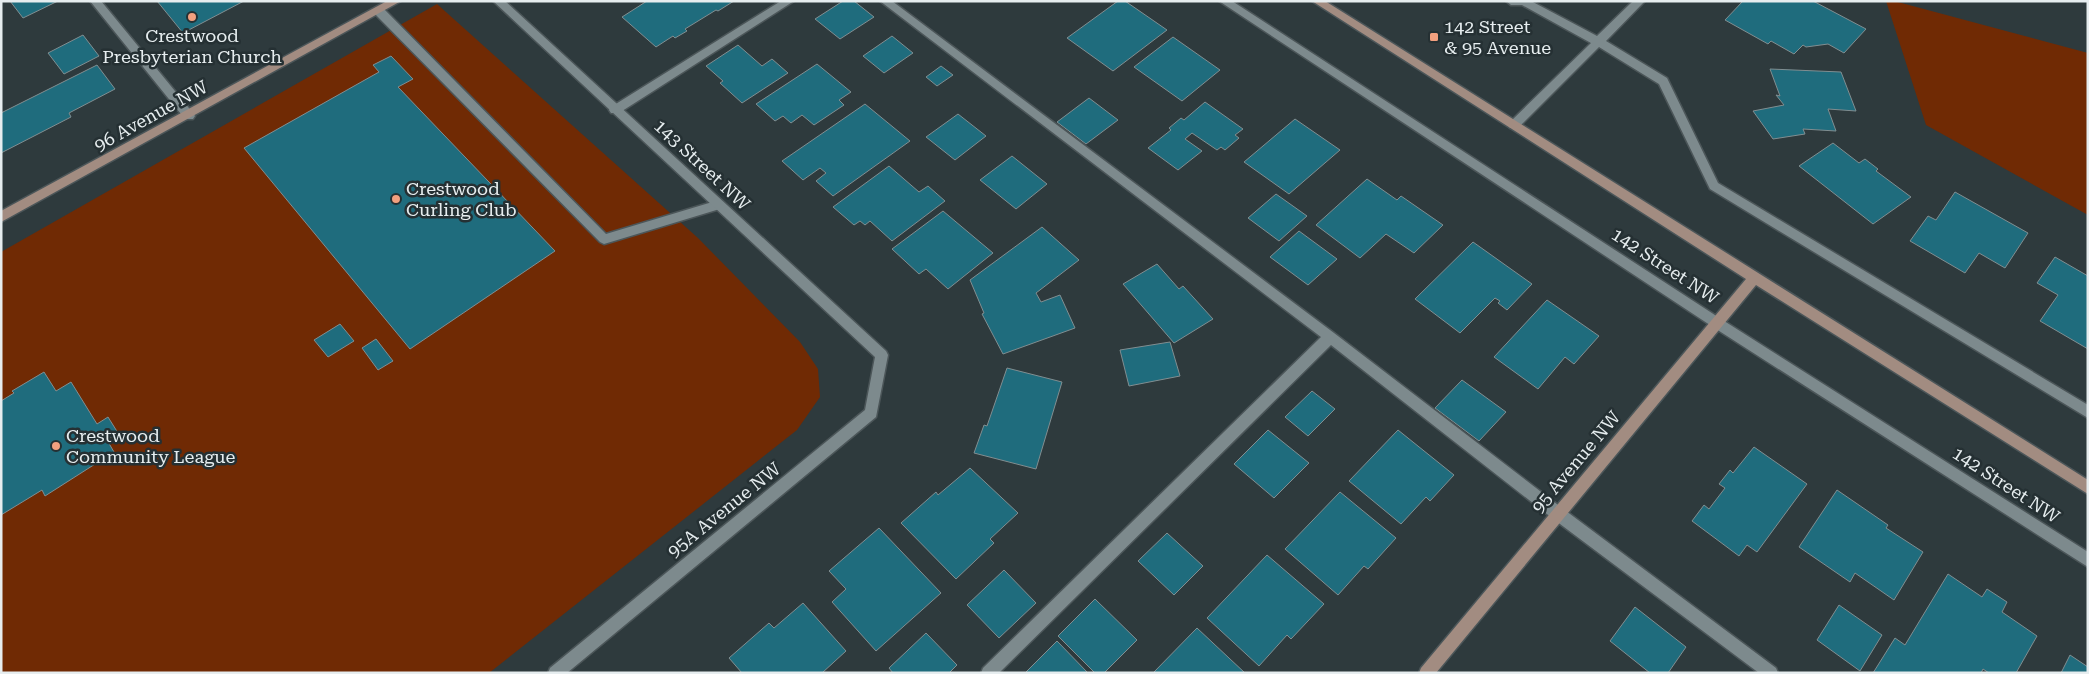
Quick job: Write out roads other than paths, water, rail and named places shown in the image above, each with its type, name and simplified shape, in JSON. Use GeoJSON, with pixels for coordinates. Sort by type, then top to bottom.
{"type":"FeatureCollection","features":[{"type":"Feature","properties":{"kind":"street"},"geometry":{"type":"LineString","coordinates":[[95,1],[189,116]]}},
{"type":"Feature","properties":{"kind":"street","name":"96 Avenue NW"},"geometry":{"type":"LineString","coordinates":[[1,218],[396,1]]}},
{"type":"Feature","properties":{"kind":"street","name":"143 Street NW"},"geometry":{"type":"LineString","coordinates":[[498,1],[882,355]]}},
{"type":"Feature","properties":{"kind":"street"},"geometry":{"type":"LineString","coordinates":[[615,110],[789,1]]}},
{"type":"Feature","properties":{"kind":"street"},"geometry":{"type":"LineString","coordinates":[[885,1],[1330,337],[1557,513],[1771,673]]}},
{"type":"Feature","properties":{"kind":"street","name":"142 Street NW"},"geometry":{"type":"LineString","coordinates":[[1224,1],[1717,322],[2088,560]]}},
{"type":"Feature","properties":{"kind":"street"},"geometry":{"type":"LineString","coordinates":[[1317,1],[2088,488]]}},
{"type":"Feature","properties":{"kind":"street"},"geometry":{"type":"LineString","coordinates":[[1511,1],[1524,2],[1599,42],[1663,81],[1714,186],[2088,412]]}},
{"type":"Feature","properties":{"kind":"street"},"geometry":{"type":"LineString","coordinates":[[1514,125],[1640,1]]}},
{"type":"Feature","properties":{"kind":"street"},"geometry":{"type":"LineString","coordinates":[[379,10],[604,239],[719,205]]}},
{"type":"Feature","properties":{"kind":"street","name":"95 Avenue NW"},"geometry":{"type":"LineString","coordinates":[[1426,673],[1755,276]]}},
{"type":"Feature","properties":{"kind":"street"},"geometry":{"type":"LineString","coordinates":[[988,673],[1330,337]]}},
{"type":"Feature","properties":{"kind":"street","name":"95A Avenue NW"},"geometry":{"type":"LineString","coordinates":[[555,673],[871,413],[882,355]]}},
{"type":"Feature","properties":{"kind":"place","name":"Crestwood Presbyterian Church"},"geometry":{"type":"Point","coordinates":[192,17]}},
{"type":"Feature","properties":{"kind":"place","name":"142 Street & 95 Avenue"},"geometry":{"type":"Point","coordinates":[1434,37]}},
{"type":"Feature","properties":{"kind":"place","name":"Crestwood Curling Club"},"geometry":{"type":"Point","coordinates":[396,199]}},
{"type":"Feature","properties":{"kind":"place","name":"Crestwood Community League"},"geometry":{"type":"Point","coordinates":[56,446]}}]}
